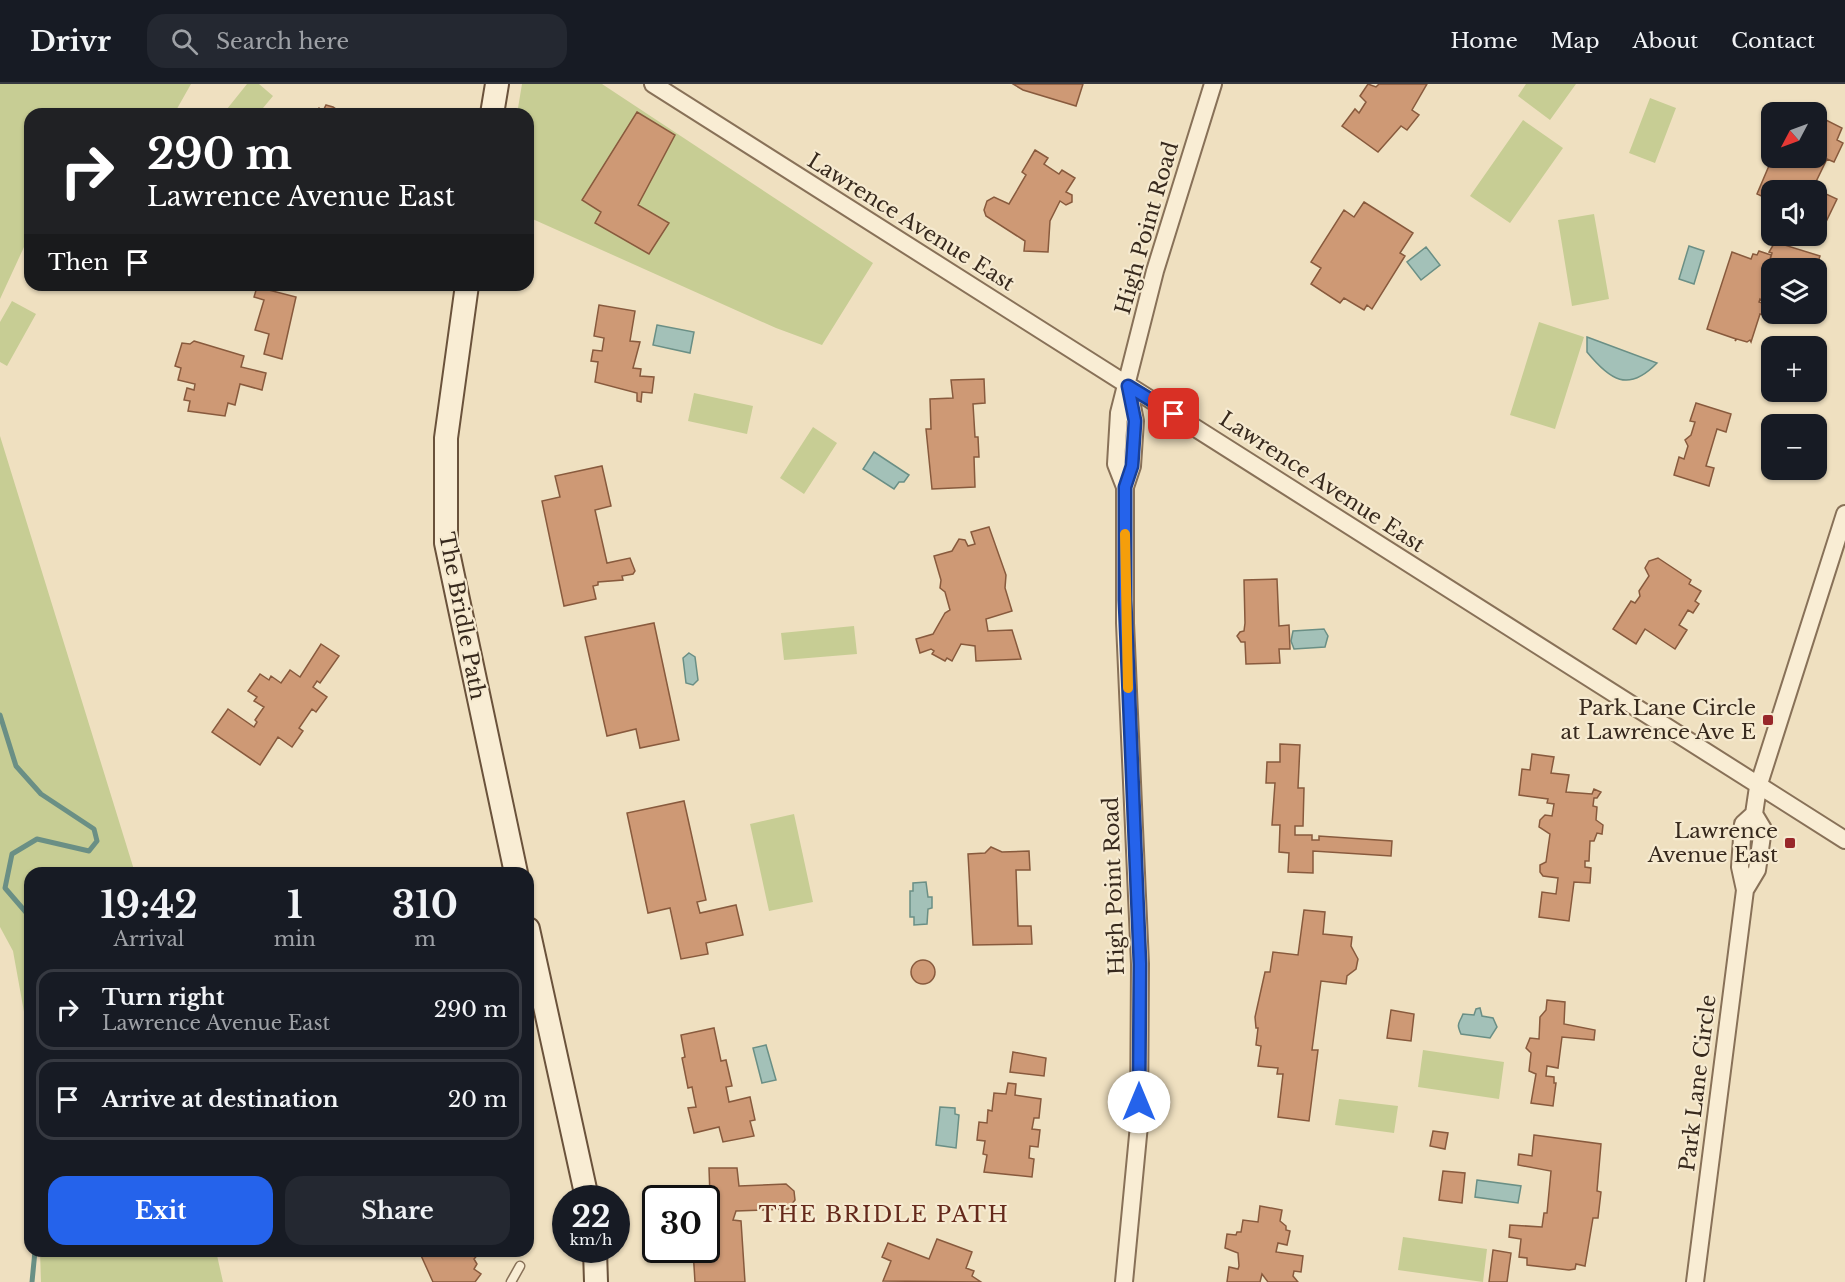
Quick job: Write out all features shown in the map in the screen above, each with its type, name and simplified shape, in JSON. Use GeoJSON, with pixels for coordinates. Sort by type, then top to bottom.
{"type":"FeatureCollection","features":[{"type":"Feature","properties":{"kind":"street"},"geometry":{"type":"LineString","coordinates":[[493,108],[497,84]]}},
{"type":"Feature","properties":{"kind":"street","name":"Lawrence Avenue East"},"geometry":{"type":"LineString","coordinates":[[653,84],[1758,787],[1845,840]]}},
{"type":"Feature","properties":{"kind":"street","name":"High Point Road"},"geometry":{"type":"LineString","coordinates":[[1125,1282],[1139,1125],[1140,987],[1125,623],[1125,487],[1132,466],[1135,421],[1128,386],[1155,271],[1213,84]]}},
{"type":"Feature","properties":{"kind":"street","name":"The Bridle Path"},"geometry":{"type":"LineString","coordinates":[[466,291],[446,438],[444,500],[446,543],[515,867]]}},
{"type":"Feature","properties":{"kind":"street","name":"Park Lane Circle"},"geometry":{"type":"LineString","coordinates":[[1695,1282],[1745,890],[1740,867],[1743,824],[1754,814],[1758,787],[1845,514]]}},
{"type":"Feature","properties":{"kind":"street"},"geometry":{"type":"LineString","coordinates":[[534,956],[584,1185]]}},
{"type":"Feature","properties":{"kind":"street"},"geometry":{"type":"LineString","coordinates":[[595,1263],[596,1282]]}},
{"type":"Feature","properties":{"kind":"lane"},"geometry":{"type":"LineString","coordinates":[[511,1282],[520,1266]]}},
{"type":"Feature","properties":{"kind":"green space"},"geometry":{"type":"Polygon","coordinates":[[[0,84],[191,84],[177,108],[24,108],[24,247],[0,299],[0,84]]]}},
{"type":"Feature","properties":{"kind":"green space"},"geometry":{"type":"Polygon","coordinates":[[[247,84],[259,84],[273,96],[263,108],[228,108],[247,84]]]}},
{"type":"Feature","properties":{"kind":"green space"},"geometry":{"type":"Polygon","coordinates":[[[522,84],[602,84],[873,263],[822,345],[776,328],[534,220],[534,108],[518,108],[522,84]]]}},
{"type":"Feature","properties":{"kind":"green space"},"geometry":{"type":"Polygon","coordinates":[[[1526,84],[1576,84],[1550,120],[1518,96],[1526,84]]]}},
{"type":"Feature","properties":{"kind":"green space"},"geometry":{"type":"Polygon","coordinates":[[[1650,98],[1676,108],[1655,163],[1629,153],[1650,98]]]}},
{"type":"Feature","properties":{"kind":"green space"},"geometry":{"type":"Polygon","coordinates":[[[1523,120],[1563,148],[1510,223],[1470,196],[1523,120]]]}},
{"type":"Feature","properties":{"kind":"green space"},"geometry":{"type":"Polygon","coordinates":[[[1594,214],[1609,299],[1572,306],[1558,220],[1594,214]]]}},
{"type":"Feature","properties":{"kind":"green space"},"geometry":{"type":"Polygon","coordinates":[[[12,301],[36,314],[7,366],[0,362],[0,322],[12,301]]]}},
{"type":"Feature","properties":{"kind":"green space"},"geometry":{"type":"Polygon","coordinates":[[[1539,322],[1584,337],[1555,429],[1510,415],[1539,322]]]}},
{"type":"Feature","properties":{"kind":"green space"},"geometry":{"type":"Polygon","coordinates":[[[694,393],[753,406],[747,434],[688,421],[694,393]]]}},
{"type":"Feature","properties":{"kind":"green space"},"geometry":{"type":"Polygon","coordinates":[[[813,427],[837,443],[804,494],[780,478],[813,427]]]}},
{"type":"Feature","properties":{"kind":"green space"},"geometry":{"type":"Polygon","coordinates":[[[0,436],[133,867],[24,867],[24,1012],[13,951],[0,927],[0,436]]]}},
{"type":"Feature","properties":{"kind":"green space"},"geometry":{"type":"Polygon","coordinates":[[[854,626],[857,654],[784,660],[781,633],[854,626]]]}},
{"type":"Feature","properties":{"kind":"green space"},"geometry":{"type":"Polygon","coordinates":[[[794,814],[813,902],[769,911],[750,824],[794,814]]]}},
{"type":"Feature","properties":{"kind":"green space"},"geometry":{"type":"Polygon","coordinates":[[[1423,1050],[1504,1062],[1499,1099],[1418,1087],[1423,1050]]]}},
{"type":"Feature","properties":{"kind":"green space"},"geometry":{"type":"Polygon","coordinates":[[[1339,1099],[1398,1106],[1394,1133],[1335,1125],[1339,1099]]]}},
{"type":"Feature","properties":{"kind":"green space"},"geometry":{"type":"Polygon","coordinates":[[[1403,1237],[1487,1249],[1483,1282],[1398,1270],[1403,1237]]]}},
{"type":"Feature","properties":{"kind":"green space"},"geometry":{"type":"Polygon","coordinates":[[[40,1257],[217,1257],[223,1282],[41,1282],[40,1257]]]}},
{"type":"Feature","properties":{"kind":"water"},"geometry":{"type":"Polygon","coordinates":[[[1689,246],[1704,251],[1694,284],[1679,279],[1689,246]]]}},
{"type":"Feature","properties":{"kind":"water"},"geometry":{"type":"Polygon","coordinates":[[[1426,247],[1440,265],[1421,280],[1407,262],[1426,247]]]}},
{"type":"Feature","properties":{"kind":"water"},"geometry":{"type":"Polygon","coordinates":[[[657,325],[694,332],[690,353],[653,345],[657,325]]]}},
{"type":"Feature","properties":{"kind":"water"},"geometry":{"type":"Polygon","coordinates":[[[1587,337],[1657,363],[1637,378],[1620,379],[1604,370],[1587,352],[1587,337]]]}},
{"type":"Feature","properties":{"kind":"water"},"geometry":{"type":"Polygon","coordinates":[[[874,452],[909,475],[904,482],[899,482],[894,489],[863,469],[874,452]]]}},
{"type":"Feature","properties":{"kind":"water"},"geometry":{"type":"Polygon","coordinates":[[[1324,629],[1328,636],[1325,647],[1294,649],[1291,641],[1293,631],[1324,629]]]}},
{"type":"Feature","properties":{"kind":"water"},"geometry":{"type":"Polygon","coordinates":[[[689,653],[695,657],[698,680],[693,685],[686,683],[683,658],[689,653]]]}},
{"type":"Feature","properties":{"kind":"water"},"geometry":{"type":"Polygon","coordinates":[[[926,882],[928,897],[932,897],[932,908],[928,909],[927,924],[914,925],[914,917],[910,917],[910,891],[913,891],[913,883],[926,882]]]}},
{"type":"Feature","properties":{"kind":"water"},"geometry":{"type":"Polygon","coordinates":[[[1480,1008],[1482,1016],[1493,1018],[1497,1027],[1490,1038],[1461,1034],[1458,1025],[1463,1014],[1474,1015],[1476,1009],[1480,1008]]]}},
{"type":"Feature","properties":{"kind":"water"},"geometry":{"type":"Polygon","coordinates":[[[766,1045],[776,1080],[762,1083],[753,1048],[766,1045]]]}},
{"type":"Feature","properties":{"kind":"water"},"geometry":{"type":"Polygon","coordinates":[[[940,1107],[955,1108],[955,1114],[959,1115],[956,1148],[936,1145],[940,1107]]]}},
{"type":"Feature","properties":{"kind":"water"},"geometry":{"type":"Polygon","coordinates":[[[1477,1180],[1521,1186],[1518,1203],[1475,1197],[1477,1180]]]}},
{"type":"Feature","properties":{"kind":"building"},"geometry":{"type":"Polygon","coordinates":[[[1013,84],[1083,84],[1076,106],[1023,90],[1013,84]]]}},
{"type":"Feature","properties":{"kind":"building"},"geometry":{"type":"Polygon","coordinates":[[[1368,84],[1376,87],[1379,84],[1427,84],[1412,110],[1419,115],[1407,130],[1401,126],[1378,152],[1342,126],[1355,109],[1359,113],[1366,102],[1360,96],[1368,84]]]}},
{"type":"Feature","properties":{"kind":"building"},"geometry":{"type":"Polygon","coordinates":[[[637,112],[675,135],[638,205],[669,223],[649,254],[595,223],[601,212],[582,200],[637,112]]]}},
{"type":"Feature","properties":{"kind":"building"},"geometry":{"type":"Polygon","coordinates":[[[1827,120],[1842,128],[1837,140],[1843,143],[1834,162],[1827,159],[1827,120]]]}},
{"type":"Feature","properties":{"kind":"building"},"geometry":{"type":"Polygon","coordinates":[[[1035,150],[1048,158],[1044,164],[1059,174],[1062,170],[1075,178],[1066,192],[1072,195],[1072,202],[1066,205],[1060,201],[1050,221],[1048,252],[1024,251],[1025,241],[986,216],[984,210],[987,201],[994,197],[1009,204],[1026,175],[1022,172],[1035,150]]]}},
{"type":"Feature","properties":{"kind":"building"},"geometry":{"type":"Polygon","coordinates":[[[1768,168],[1823,168],[1817,180],[1763,180],[1768,168]]]}},
{"type":"Feature","properties":{"kind":"building"},"geometry":{"type":"Polygon","coordinates":[[[1761,185],[1761,196],[1757,194],[1761,185]]]}},
{"type":"Feature","properties":{"kind":"building"},"geometry":{"type":"Polygon","coordinates":[[[1827,194],[1837,199],[1827,220],[1827,194]]]}},
{"type":"Feature","properties":{"kind":"building"},"geometry":{"type":"Polygon","coordinates":[[[1364,202],[1413,233],[1400,253],[1405,256],[1372,309],[1367,305],[1364,310],[1344,298],[1340,303],[1311,284],[1321,268],[1311,262],[1344,210],[1354,217],[1364,202]]]}},
{"type":"Feature","properties":{"kind":"building"},"geometry":{"type":"Polygon","coordinates":[[[1773,246],[1788,246],[1820,256],[1819,258],[1771,258],[1772,253],[1769,252],[1773,246]]]}},
{"type":"Feature","properties":{"kind":"building"},"geometry":{"type":"Polygon","coordinates":[[[1759,251],[1771,255],[1770,258],[1761,258],[1761,300],[1759,302],[1761,303],[1761,314],[1751,342],[1737,339],[1735,341],[1736,339],[1707,329],[1732,252],[1751,259],[1753,254],[1757,255],[1759,251]]]}},
{"type":"Feature","properties":{"kind":"building"},"geometry":{"type":"Polygon","coordinates":[[[256,291],[273,291],[296,297],[282,359],[264,354],[269,334],[255,330],[264,300],[254,297],[256,291]]]}},
{"type":"Feature","properties":{"kind":"building"},"geometry":{"type":"Polygon","coordinates":[[[599,305],[635,311],[630,341],[640,342],[633,368],[641,369],[640,376],[654,377],[652,393],[642,392],[641,402],[637,401],[637,393],[595,382],[598,362],[591,361],[593,350],[602,351],[604,338],[594,336],[599,305]]]}},
{"type":"Feature","properties":{"kind":"building"},"geometry":{"type":"Polygon","coordinates":[[[194,341],[244,356],[241,367],[266,373],[262,390],[240,384],[235,405],[228,403],[225,416],[188,411],[190,401],[184,400],[187,388],[194,390],[195,384],[178,380],[181,368],[175,366],[182,343],[190,344],[194,341]]]}},
{"type":"Feature","properties":{"kind":"building"},"geometry":{"type":"Polygon","coordinates":[[[984,379],[985,403],[973,404],[979,457],[974,457],[975,487],[932,489],[926,429],[931,429],[930,399],[953,398],[951,380],[984,379]]]}},
{"type":"Feature","properties":{"kind":"building"},"geometry":{"type":"Polygon","coordinates":[[[1696,403],[1731,414],[1726,432],[1717,429],[1706,466],[1714,468],[1709,486],[1674,475],[1679,457],[1684,459],[1688,446],[1685,440],[1691,435],[1695,422],[1690,421],[1696,403]]]}},
{"type":"Feature","properties":{"kind":"building"},"geometry":{"type":"Polygon","coordinates":[[[602,466],[611,506],[595,510],[607,563],[630,558],[635,571],[633,574],[622,576],[623,580],[598,582],[598,585],[593,586],[596,599],[564,606],[542,501],[560,497],[555,476],[602,466]]]}},
{"type":"Feature","properties":{"kind":"building"},"geometry":{"type":"Polygon","coordinates":[[[989,527],[1006,575],[1005,588],[1012,611],[986,619],[988,631],[1012,630],[1021,659],[976,661],[975,646],[961,644],[952,661],[947,658],[945,661],[932,654],[934,651],[931,649],[920,653],[916,639],[933,634],[945,613],[950,610],[945,592],[940,588],[941,580],[934,556],[952,551],[959,539],[965,540],[968,546],[975,544],[971,532],[989,527]]]}},
{"type":"Feature","properties":{"kind":"building"},"geometry":{"type":"Polygon","coordinates":[[[1658,558],[1691,580],[1689,584],[1701,591],[1695,601],[1699,604],[1693,613],[1688,610],[1679,625],[1687,630],[1675,649],[1645,629],[1636,644],[1613,629],[1631,601],[1635,603],[1640,596],[1639,591],[1649,576],[1645,568],[1649,561],[1658,558]]]}},
{"type":"Feature","properties":{"kind":"building"},"geometry":{"type":"Polygon","coordinates":[[[1277,579],[1279,626],[1289,625],[1290,649],[1279,649],[1280,663],[1246,664],[1245,642],[1241,642],[1237,636],[1244,631],[1245,623],[1244,580],[1277,579]]]}},
{"type":"Feature","properties":{"kind":"building"},"geometry":{"type":"Polygon","coordinates":[[[654,623],[679,740],[640,748],[636,729],[607,736],[585,637],[654,623]]]}},
{"type":"Feature","properties":{"kind":"building"},"geometry":{"type":"Polygon","coordinates":[[[321,644],[339,656],[320,683],[317,681],[313,687],[327,697],[316,712],[312,709],[299,728],[303,731],[292,747],[278,737],[260,765],[212,732],[228,709],[254,727],[257,722],[255,720],[264,707],[254,701],[257,697],[248,691],[260,674],[269,680],[271,676],[281,683],[290,670],[300,677],[321,644]]]}},
{"type":"Feature","properties":{"kind":"building"},"geometry":{"type":"Polygon","coordinates":[[[1280,744],[1300,745],[1298,788],[1304,788],[1303,826],[1295,826],[1295,835],[1312,835],[1312,840],[1319,840],[1319,836],[1392,841],[1391,856],[1313,851],[1313,873],[1288,872],[1289,853],[1279,852],[1280,825],[1272,825],[1275,783],[1266,783],[1267,762],[1280,762],[1280,744]]]}},
{"type":"Feature","properties":{"kind":"building"},"geometry":{"type":"Polygon","coordinates":[[[1532,754],[1554,757],[1551,773],[1569,775],[1566,792],[1592,794],[1594,789],[1601,792],[1597,798],[1594,798],[1593,806],[1597,807],[1596,820],[1603,825],[1602,834],[1597,833],[1594,841],[1590,841],[1589,861],[1585,861],[1585,867],[1591,868],[1590,883],[1574,882],[1569,921],[1539,917],[1542,892],[1556,894],[1558,878],[1543,876],[1540,872],[1540,865],[1546,862],[1550,834],[1539,827],[1540,820],[1545,815],[1552,816],[1554,804],[1547,803],[1548,799],[1519,795],[1522,769],[1530,770],[1532,754]]]}},
{"type":"Feature","properties":{"kind":"building"},"geometry":{"type":"Polygon","coordinates":[[[684,801],[706,900],[697,902],[700,913],[736,905],[743,935],[706,943],[708,954],[681,959],[670,908],[648,913],[627,813],[684,801]]]}},
{"type":"Feature","properties":{"kind":"building"},"geometry":{"type":"Polygon","coordinates":[[[991,847],[1002,852],[1029,851],[1030,870],[1016,870],[1018,926],[1031,926],[1032,944],[973,945],[968,854],[985,853],[991,847]]]}},
{"type":"Feature","properties":{"kind":"building"},"geometry":{"type":"Polygon","coordinates":[[[1304,910],[1325,912],[1323,934],[1352,937],[1351,946],[1358,959],[1356,969],[1347,976],[1346,984],[1321,981],[1312,1050],[1318,1050],[1309,1121],[1278,1117],[1283,1074],[1277,1074],[1278,1068],[1258,1066],[1261,1046],[1256,1045],[1258,1028],[1256,1028],[1255,1017],[1265,972],[1270,972],[1273,952],[1298,955],[1304,910]]]}},
{"type":"Feature","properties":{"kind":"building"},"geometry":{"type":"Polygon","coordinates":[[[923,960],[928,961],[934,967],[934,977],[928,983],[923,984],[918,983],[912,977],[911,972],[912,967],[918,961],[923,960]]]}},
{"type":"Feature","properties":{"kind":"building"},"geometry":{"type":"Polygon","coordinates":[[[1547,1000],[1565,1002],[1564,1024],[1595,1030],[1594,1040],[1562,1037],[1558,1068],[1547,1066],[1546,1076],[1554,1077],[1554,1083],[1556,1083],[1553,1106],[1531,1103],[1536,1074],[1529,1071],[1531,1053],[1526,1048],[1530,1038],[1539,1039],[1540,1017],[1546,1010],[1547,1000]]]}},
{"type":"Feature","properties":{"kind":"building"},"geometry":{"type":"Polygon","coordinates":[[[1391,1010],[1414,1014],[1411,1041],[1387,1038],[1391,1010]]]}},
{"type":"Feature","properties":{"kind":"building"},"geometry":{"type":"Polygon","coordinates":[[[714,1028],[721,1061],[726,1060],[732,1086],[726,1087],[729,1102],[750,1097],[755,1120],[750,1121],[754,1136],[723,1142],[719,1127],[694,1133],[688,1108],[696,1107],[692,1087],[688,1088],[682,1058],[685,1057],[681,1035],[714,1028]]]}},
{"type":"Feature","properties":{"kind":"building"},"geometry":{"type":"Polygon","coordinates":[[[1013,1052],[1046,1058],[1044,1076],[1010,1072],[1013,1052]]]}},
{"type":"Feature","properties":{"kind":"building"},"geometry":{"type":"Polygon","coordinates":[[[1008,1083],[1016,1084],[1015,1095],[1041,1099],[1039,1118],[1034,1118],[1032,1129],[1040,1130],[1038,1147],[1030,1146],[1029,1158],[1034,1159],[1032,1177],[984,1172],[987,1155],[983,1154],[985,1141],[977,1140],[979,1122],[987,1123],[988,1110],[992,1111],[994,1093],[1006,1094],[1008,1083]]]}},
{"type":"Feature","properties":{"kind":"building"},"geometry":{"type":"Polygon","coordinates":[[[1433,1131],[1448,1133],[1445,1149],[1430,1146],[1433,1131]]]}},
{"type":"Feature","properties":{"kind":"building"},"geometry":{"type":"Polygon","coordinates":[[[1534,1135],[1601,1144],[1597,1191],[1601,1192],[1598,1218],[1593,1218],[1585,1266],[1576,1264],[1575,1269],[1569,1270],[1527,1265],[1527,1258],[1519,1257],[1521,1239],[1509,1237],[1510,1225],[1542,1227],[1544,1213],[1547,1213],[1551,1171],[1518,1165],[1519,1154],[1532,1156],[1534,1135]]]}},
{"type":"Feature","properties":{"kind":"building"},"geometry":{"type":"Polygon","coordinates":[[[709,1168],[737,1168],[739,1186],[786,1184],[794,1191],[795,1200],[788,1209],[736,1211],[733,1220],[741,1221],[745,1282],[695,1282],[694,1263],[720,1263],[720,1185],[710,1185],[709,1168]]]}},
{"type":"Feature","properties":{"kind":"building"},"geometry":{"type":"Polygon","coordinates":[[[1443,1171],[1465,1173],[1462,1203],[1439,1200],[1443,1171]]]}},
{"type":"Feature","properties":{"kind":"building"},"geometry":{"type":"Polygon","coordinates":[[[1260,1206],[1282,1210],[1280,1221],[1286,1226],[1286,1230],[1290,1231],[1287,1245],[1278,1243],[1276,1252],[1303,1256],[1301,1272],[1294,1271],[1293,1276],[1298,1282],[1268,1282],[1262,1274],[1260,1282],[1227,1282],[1229,1267],[1238,1269],[1239,1266],[1238,1253],[1225,1248],[1227,1234],[1236,1235],[1237,1232],[1241,1232],[1243,1220],[1258,1222],[1260,1206]]]}},
{"type":"Feature","properties":{"kind":"building"},"geometry":{"type":"Polygon","coordinates":[[[937,1239],[972,1252],[966,1268],[974,1271],[972,1276],[981,1282],[883,1281],[891,1261],[882,1257],[888,1243],[929,1259],[937,1239]]]}},
{"type":"Feature","properties":{"kind":"building"},"geometry":{"type":"Polygon","coordinates":[[[1493,1250],[1511,1253],[1507,1282],[1489,1282],[1493,1250]]]}},
{"type":"Feature","properties":{"kind":"building"},"geometry":{"type":"Polygon","coordinates":[[[422,1257],[476,1257],[474,1259],[477,1264],[474,1269],[481,1274],[475,1282],[433,1282],[422,1257]]]}},
{"type":"Feature","properties":{"kind":"waterway"},"geometry":{"type":"LineString","coordinates":[[0,715],[16,766],[41,794],[94,829],[97,841],[89,851],[37,839],[12,854],[5,888],[24,910]]}},
{"type":"Feature","properties":{"kind":"waterway"},"geometry":{"type":"LineString","coordinates":[[32,1282],[34,1257]]}},
{"type":"Feature","properties":{"kind":"slow traffic"},"geometry":{"type":"LineString","coordinates":[[1125,534],[1128,688]]}},
{"type":"Feature","properties":{"kind":"place","name":"Park Lane Circle at Lawrence Ave E"},"geometry":{"type":"Point","coordinates":[1768,720]}},
{"type":"Feature","properties":{"kind":"place","name":"Lawrence Avenue East"},"geometry":{"type":"Point","coordinates":[1790,843]}},
{"type":"Feature","properties":{"kind":"district","name":"THE BRIDLE PATH"},"geometry":{"type":"Point","coordinates":[884,1214]}},
{"type":"Feature","properties":{"kind":"route"},"geometry":{"type":"LineString","coordinates":[[1139,1102],[1140,964],[1125,623],[1125,487],[1132,466],[1135,421],[1128,386],[1174,414]]}}]}
